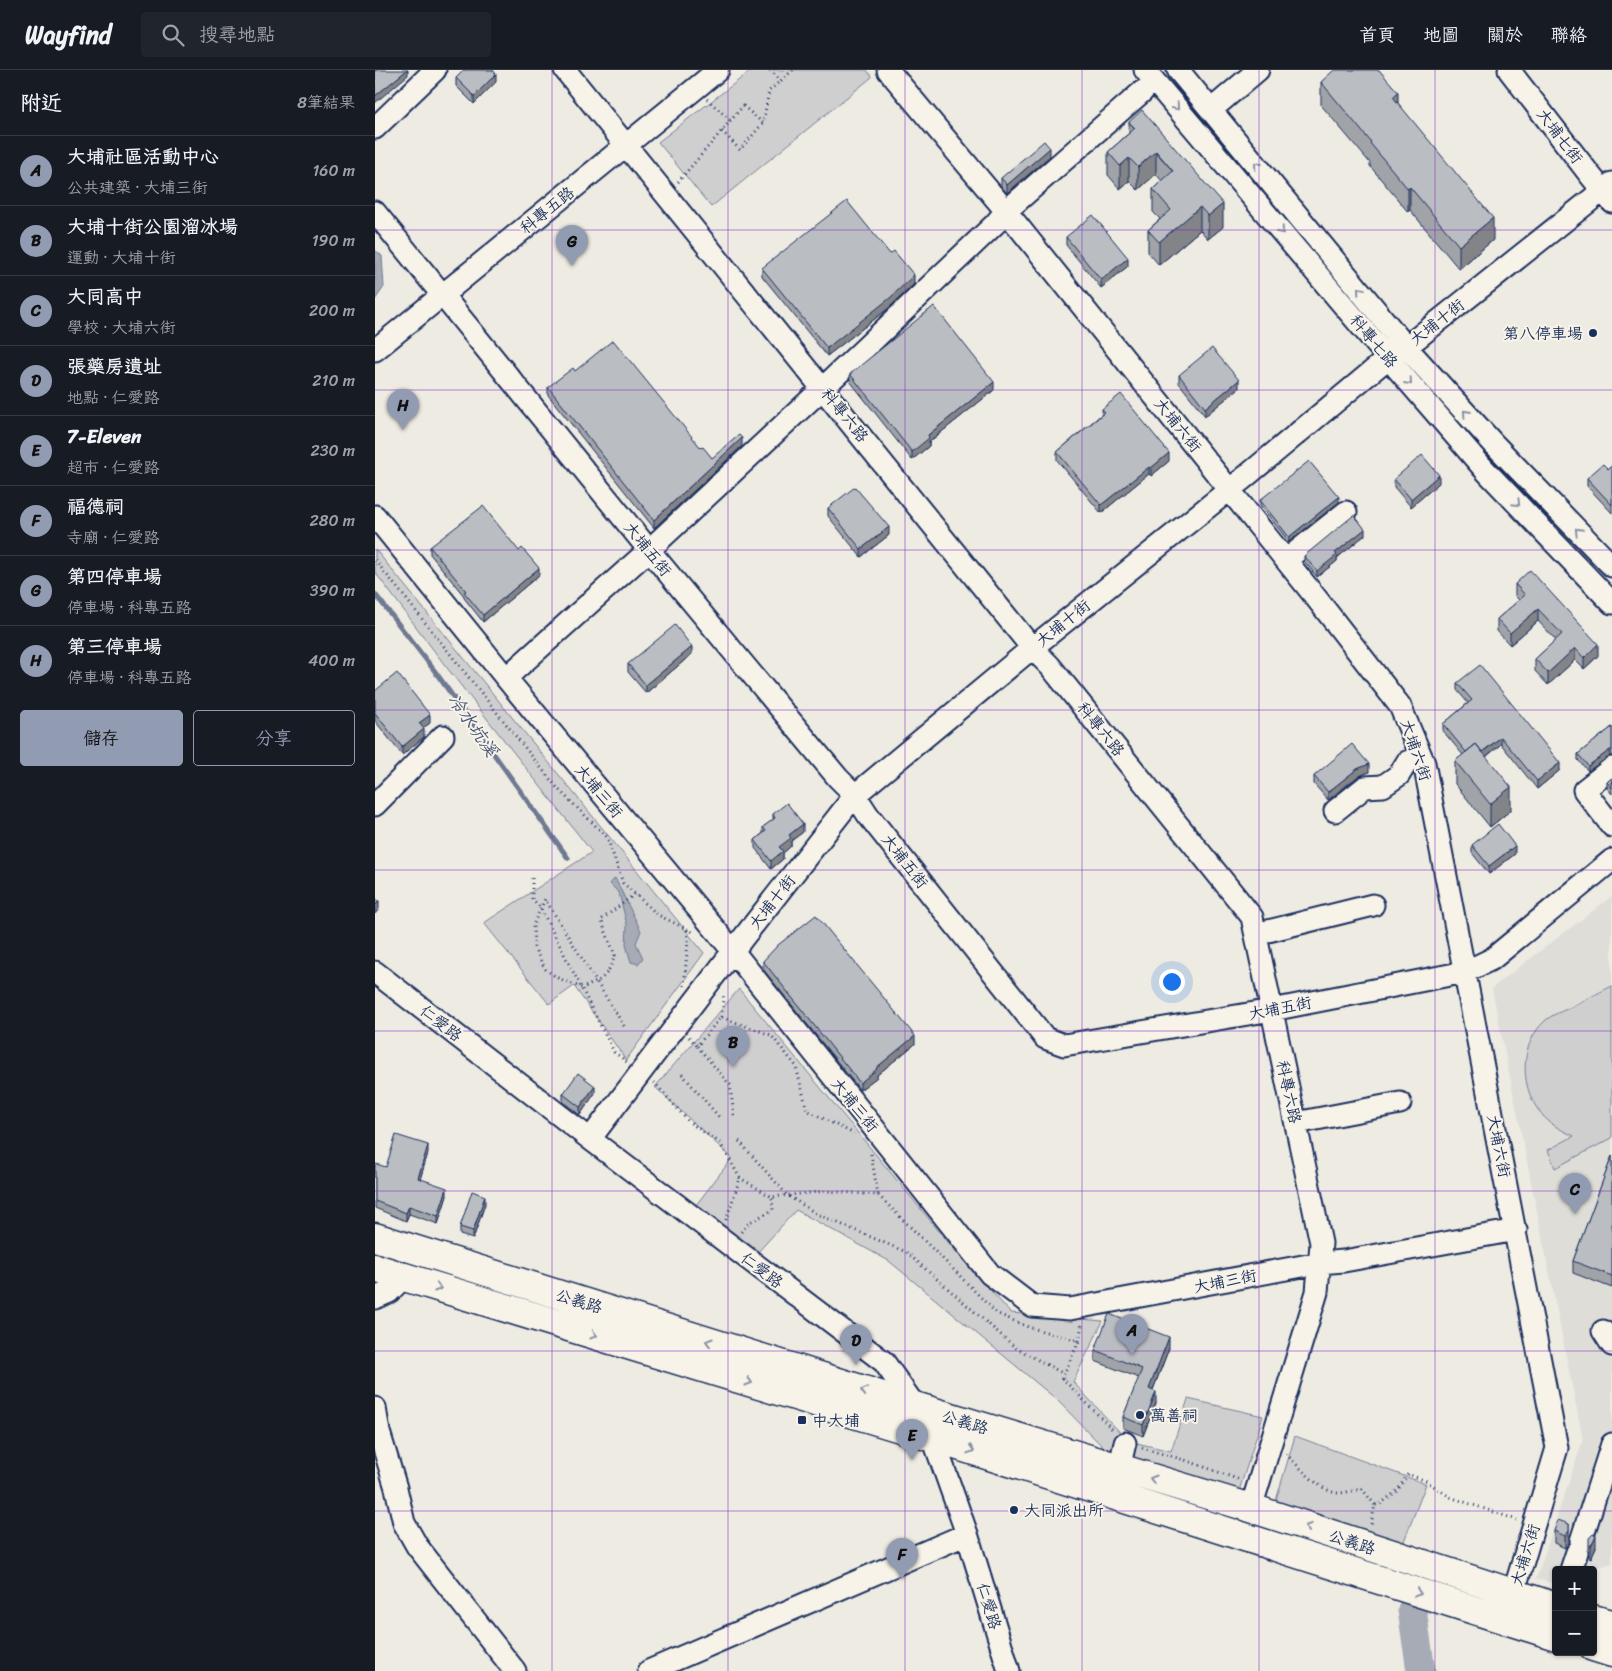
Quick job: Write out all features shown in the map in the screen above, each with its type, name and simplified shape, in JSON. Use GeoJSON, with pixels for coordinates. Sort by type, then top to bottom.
{"type":"FeatureCollection","features":[{"type":"Feature","properties":{"kind":"main road","name":"公義路"},"geometry":{"type":"LineString","coordinates":[[375,1236],[915,1406],[1122,1456],[1251,1508],[1513,1595],[1552,1606]]}},
{"type":"Feature","properties":{"kind":"main road","name":"公義路"},"geometry":{"type":"LineString","coordinates":[[375,1268],[933,1438],[1506,1620],[1552,1629]]}},
{"type":"Feature","properties":{"kind":"main road"},"geometry":{"type":"LineString","coordinates":[[1597,1620],[1612,1624]]}},
{"type":"Feature","properties":{"kind":"main road"},"geometry":{"type":"LineString","coordinates":[[1597,1649],[1612,1653]]}},
{"type":"Feature","properties":{"kind":"street"},"geometry":{"type":"LineString","coordinates":[[375,128],[435,70]]}},
{"type":"Feature","properties":{"kind":"street","name":"科專六路"},"geometry":{"type":"LineString","coordinates":[[565,70],[1032,648],[1050,666],[1252,916],[1321,1242],[1317,1292],[1251,1508]]}},
{"type":"Feature","properties":{"kind":"street","name":"科專五路"},"geometry":{"type":"LineString","coordinates":[[375,350],[718,70]]}},
{"type":"Feature","properties":{"kind":"street","name":"大埔六街"},"geometry":{"type":"LineString","coordinates":[[889,70],[1230,489],[1400,706],[1424,763],[1557,1448],[1506,1620]]}},
{"type":"Feature","properties":{"kind":"street","name":"科專七路"},"geometry":{"type":"LineString","coordinates":[[1145,70],[1485,470],[1612,603]]}},
{"type":"Feature","properties":{"kind":"street","name":"科專七路"},"geometry":{"type":"LineString","coordinates":[[1178,70],[1406,347],[1493,443],[1610,561]]}},
{"type":"Feature","properties":{"kind":"street"},"geometry":{"type":"LineString","coordinates":[[1211,110],[1258,70]]}},
{"type":"Feature","properties":{"kind":"street","name":"大埔七街"},"geometry":{"type":"LineString","coordinates":[[1509,70],[1609,192]]}},
{"type":"Feature","properties":{"kind":"street"},"geometry":{"type":"LineString","coordinates":[[506,678],[649,550],[823,388],[995,224],[1005,212],[1143,91]]}},
{"type":"Feature","properties":{"kind":"street","name":"大埔十街"},"geometry":{"type":"LineString","coordinates":[[590,1139],[855,795],[1388,358],[1406,347],[1609,192]]}},
{"type":"Feature","properties":{"kind":"street","name":"大埔五街"},"geometry":{"type":"LineString","coordinates":[[375,212],[649,550],[838,778],[855,795],[868,815],[1045,1038],[1064,1045],[1272,1010],[1465,972],[1492,959],[1612,860]]}},
{"type":"Feature","properties":{"kind":"street"},"geometry":{"type":"LineString","coordinates":[[1287,560],[1346,512]]}},
{"type":"Feature","properties":{"kind":"street","name":"大埔三街"},"geometry":{"type":"LineString","coordinates":[[375,516],[506,678],[733,951],[990,1274],[1032,1306],[1070,1309],[1319,1263],[1344,1261],[1516,1230]]}},
{"type":"Feature","properties":{"kind":"street"},"geometry":{"type":"LineString","coordinates":[[375,806],[443,736]]}},
{"type":"Feature","properties":{"kind":"street"},"geometry":{"type":"LineString","coordinates":[[1335,811],[1365,787],[1383,786],[1399,775],[1407,762],[1421,756]]}},
{"type":"Feature","properties":{"kind":"street"},"geometry":{"type":"LineString","coordinates":[[1612,768],[1585,790],[1612,826]]}},
{"type":"Feature","properties":{"kind":"street"},"geometry":{"type":"LineString","coordinates":[[1256,934],[1373,905]]}},
{"type":"Feature","properties":{"kind":"street","name":"仁愛路"},"geometry":{"type":"LineString","coordinates":[[375,972],[590,1139],[884,1362],[915,1406],[933,1438],[967,1534],[1009,1671]]}},
{"type":"Feature","properties":{"kind":"street"},"geometry":{"type":"LineString","coordinates":[[1296,1123],[1400,1103]]}},
{"type":"Feature","properties":{"kind":"street"},"geometry":{"type":"LineString","coordinates":[[375,1298],[389,1292],[404,1277]]}},
{"type":"Feature","properties":{"kind":"street"},"geometry":{"type":"LineString","coordinates":[[375,1408],[379,1432],[396,1488],[404,1523],[417,1546],[515,1671]]}},
{"type":"Feature","properties":{"kind":"street"},"geometry":{"type":"LineString","coordinates":[[1576,1554],[1612,1444]]}},
{"type":"Feature","properties":{"kind":"street"},"geometry":{"type":"LineString","coordinates":[[649,1671],[967,1534]]}},
{"type":"Feature","properties":{"kind":"path"},"geometry":{"type":"LineString","coordinates":[[770,70],[780,80]]}},
{"type":"Feature","properties":{"kind":"path"},"geometry":{"type":"LineString","coordinates":[[722,131],[740,150],[763,123],[769,91],[793,70]]}},
{"type":"Feature","properties":{"kind":"path"},"geometry":{"type":"LineString","coordinates":[[706,99],[731,121]]}},
{"type":"Feature","properties":{"kind":"path"},"geometry":{"type":"LineString","coordinates":[[678,182],[743,106],[763,123]]}},
{"type":"Feature","properties":{"kind":"path"},"geometry":{"type":"LineString","coordinates":[[375,560],[558,789],[607,836],[623,884],[658,915],[695,932]]}},
{"type":"Feature","properties":{"kind":"path"},"geometry":{"type":"LineString","coordinates":[[532,878],[532,899],[540,907],[614,1052],[632,1065]]}},
{"type":"Feature","properties":{"kind":"path"},"geometry":{"type":"LineString","coordinates":[[624,1026],[597,982],[545,899],[533,925],[534,948],[547,970],[558,978],[582,988],[597,982],[609,972],[615,956],[601,920],[635,894]]}},
{"type":"Feature","properties":{"kind":"path"},"geometry":{"type":"LineString","coordinates":[[684,987],[688,941],[687,929]]}},
{"type":"Feature","properties":{"kind":"path"},"geometry":{"type":"LineString","coordinates":[[697,1046],[721,1017],[724,1001],[723,992]]}},
{"type":"Feature","properties":{"kind":"path"},"geometry":{"type":"LineString","coordinates":[[721,1017],[771,1035],[796,1066],[807,1110],[856,1134]]}},
{"type":"Feature","properties":{"kind":"path"},"geometry":{"type":"LineString","coordinates":[[688,1035],[730,1085],[734,1114]]}},
{"type":"Feature","properties":{"kind":"path"},"geometry":{"type":"LineString","coordinates":[[682,1074],[719,1117]]}},
{"type":"Feature","properties":{"kind":"path"},"geometry":{"type":"LineString","coordinates":[[653,1080],[689,1122],[720,1143],[740,1178],[772,1197],[827,1192],[878,1195]]}},
{"type":"Feature","properties":{"kind":"path"},"geometry":{"type":"LineString","coordinates":[[739,1141],[787,1195],[817,1214],[906,1252],[1015,1348],[1064,1374]]}},
{"type":"Feature","properties":{"kind":"path"},"geometry":{"type":"LineString","coordinates":[[866,1148],[871,1155],[878,1195],[996,1313],[1028,1327],[1079,1341],[1063,1378],[1122,1456],[1189,1461],[1240,1480]]}},
{"type":"Feature","properties":{"kind":"path"},"geometry":{"type":"LineString","coordinates":[[726,1221],[740,1178]]}},
{"type":"Feature","properties":{"kind":"path"},"geometry":{"type":"LineString","coordinates":[[735,1238],[750,1222],[773,1210],[772,1197]]}},
{"type":"Feature","properties":{"kind":"path"},"geometry":{"type":"LineString","coordinates":[[1285,1453],[1312,1481],[1337,1493],[1362,1489],[1375,1505]]}},
{"type":"Feature","properties":{"kind":"path"},"geometry":{"type":"LineString","coordinates":[[1375,1505],[1379,1505],[1397,1491],[1408,1474],[1426,1481],[1450,1497],[1517,1520]]}},
{"type":"Feature","properties":{"kind":"path"},"geometry":{"type":"LineString","coordinates":[[1371,1524],[1375,1505]]}},
{"type":"Feature","properties":{"kind":"shaded area"},"geometry":{"type":"Polygon","coordinates":[[[752,70],[867,70],[872,77],[711,207],[658,142],[752,70]]]}},
{"type":"Feature","properties":{"kind":"shaded area"},"geometry":{"type":"Polygon","coordinates":[[[375,250],[382,256],[384,287],[375,300],[375,250]]]}},
{"type":"Feature","properties":{"kind":"shaded area"},"geometry":{"type":"Polygon","coordinates":[[[375,549],[704,953],[626,1060],[574,986],[549,1004],[484,923],[592,852],[444,664],[375,572],[375,549]]]}},
{"type":"Feature","properties":{"kind":"shaded area"},"geometry":{"type":"Polygon","coordinates":[[[615,878],[641,931],[636,943],[643,958],[638,964],[631,962],[626,945],[627,925],[619,893],[610,884],[615,878]]]}},
{"type":"Feature","properties":{"kind":"shaded area"},"geometry":{"type":"Polygon","coordinates":[[[1612,896],[1612,1563],[1597,1567],[1552,1566],[1552,1583],[1536,1579],[1583,1440],[1492,988],[1612,896]]]}},
{"type":"Feature","properties":{"kind":"shaded area"},"geometry":{"type":"Polygon","coordinates":[[[1612,986],[1612,1138],[1555,1168],[1548,1150],[1574,1136],[1551,1123],[1536,1106],[1526,1081],[1526,1054],[1537,1030],[1548,1018],[1612,986]]]}},
{"type":"Feature","properties":{"kind":"shaded area"},"geometry":{"type":"Polygon","coordinates":[[[739,989],[962,1259],[1011,1313],[1103,1321],[1073,1382],[1128,1441],[1171,1451],[1188,1399],[1263,1416],[1238,1494],[1110,1454],[1056,1399],[889,1261],[796,1210],[757,1253],[693,1209],[732,1158],[655,1087],[739,989]]]}},
{"type":"Feature","properties":{"kind":"shaded area"},"geometry":{"type":"Polygon","coordinates":[[[1295,1436],[1426,1484],[1401,1549],[1275,1504],[1295,1436]]]}},
{"type":"Feature","properties":{"kind":"building"},"geometry":{"type":"Polygon","coordinates":[[[375,70],[407,70],[375,96],[375,70]]]}},
{"type":"Feature","properties":{"kind":"building"},"geometry":{"type":"Polygon","coordinates":[[[464,70],[493,70],[496,74],[474,96],[456,78],[464,70]]]}},
{"type":"Feature","properties":{"kind":"building"},"geometry":{"type":"Polygon","coordinates":[[[1334,70],[1379,70],[1398,92],[1393,97],[1493,218],[1459,246],[1410,187],[1408,189],[1321,82],[1334,70]]]}},
{"type":"Feature","properties":{"kind":"building"},"geometry":{"type":"Polygon","coordinates":[[[1142,110],[1223,204],[1208,216],[1200,207],[1159,242],[1148,230],[1171,210],[1153,189],[1173,171],[1156,151],[1138,167],[1129,158],[1120,166],[1108,152],[1135,128],[1129,122],[1142,110]]]}},
{"type":"Feature","properties":{"kind":"building"},"geometry":{"type":"Polygon","coordinates":[[[1044,141],[1050,148],[1007,185],[1001,178],[1044,141]]]}},
{"type":"Feature","properties":{"kind":"building"},"geometry":{"type":"Polygon","coordinates":[[[847,201],[890,254],[894,251],[914,275],[890,298],[827,348],[762,268],[847,201]]]}},
{"type":"Feature","properties":{"kind":"building"},"geometry":{"type":"Polygon","coordinates":[[[1093,215],[1128,258],[1101,280],[1066,237],[1093,215]]]}},
{"type":"Feature","properties":{"kind":"building"},"geometry":{"type":"Polygon","coordinates":[[[934,306],[994,382],[928,435],[929,438],[912,452],[850,374],[934,306]]]}},
{"type":"Feature","properties":{"kind":"building"},"geometry":{"type":"Polygon","coordinates":[[[613,340],[701,448],[703,447],[712,458],[739,435],[742,438],[654,520],[548,387],[573,368],[575,371],[613,340]]]}},
{"type":"Feature","properties":{"kind":"building"},"geometry":{"type":"Polygon","coordinates":[[[1212,348],[1239,380],[1205,408],[1179,375],[1212,348]]]}},
{"type":"Feature","properties":{"kind":"building"},"geometry":{"type":"Polygon","coordinates":[[[1121,394],[1169,453],[1101,505],[1057,452],[1105,412],[1102,409],[1121,394]]]}},
{"type":"Feature","properties":{"kind":"building"},"geometry":{"type":"Polygon","coordinates":[[[1422,455],[1439,475],[1411,499],[1394,479],[1422,455]]]}},
{"type":"Feature","properties":{"kind":"building"},"geometry":{"type":"Polygon","coordinates":[[[1309,461],[1339,497],[1289,537],[1260,500],[1309,461]]]}},
{"type":"Feature","properties":{"kind":"building"},"geometry":{"type":"Polygon","coordinates":[[[1603,464],[1608,469],[1612,466],[1612,505],[1587,478],[1603,464]]]}},
{"type":"Feature","properties":{"kind":"building"},"geometry":{"type":"Polygon","coordinates":[[[855,487],[889,527],[861,549],[828,508],[855,487]]]}},
{"type":"Feature","properties":{"kind":"building"},"geometry":{"type":"Polygon","coordinates":[[[483,506],[519,551],[522,548],[539,568],[483,615],[430,547],[483,506]]]}},
{"type":"Feature","properties":{"kind":"building"},"geometry":{"type":"Polygon","coordinates":[[[1354,515],[1365,529],[1335,553],[1337,555],[1317,571],[1304,556],[1354,515]]]}},
{"type":"Feature","properties":{"kind":"building"},"geometry":{"type":"Polygon","coordinates":[[[1530,570],[1598,644],[1584,658],[1575,648],[1548,673],[1535,659],[1562,634],[1538,609],[1510,633],[1497,619],[1525,595],[1515,584],[1530,570]]]}},
{"type":"Feature","properties":{"kind":"building"},"geometry":{"type":"Polygon","coordinates":[[[675,625],[692,647],[646,685],[628,664],[675,625]]]}},
{"type":"Feature","properties":{"kind":"building"},"geometry":{"type":"Polygon","coordinates":[[[1480,665],[1560,763],[1537,781],[1501,737],[1482,752],[1476,744],[1466,752],[1443,724],[1472,700],[1457,683],[1480,665]]]}},
{"type":"Feature","properties":{"kind":"building"},"geometry":{"type":"Polygon","coordinates":[[[397,673],[430,715],[419,723],[424,729],[402,747],[375,713],[375,691],[397,673]]]}},
{"type":"Feature","properties":{"kind":"building"},"geometry":{"type":"Polygon","coordinates":[[[1612,727],[1612,750],[1588,766],[1578,754],[1612,727]]]}},
{"type":"Feature","properties":{"kind":"building"},"geometry":{"type":"Polygon","coordinates":[[[1352,744],[1369,764],[1357,769],[1328,792],[1314,776],[1352,744]]]}},
{"type":"Feature","properties":{"kind":"building"},"geometry":{"type":"Polygon","coordinates":[[[1476,744],[1511,787],[1490,804],[1455,761],[1476,744]]]}},
{"type":"Feature","properties":{"kind":"building"},"geometry":{"type":"Polygon","coordinates":[[[1612,778],[1612,788],[1607,782],[1612,778]]]}},
{"type":"Feature","properties":{"kind":"building"},"geometry":{"type":"Polygon","coordinates":[[[787,803],[803,824],[789,835],[791,838],[779,847],[783,851],[771,861],[755,840],[766,831],[763,827],[775,818],[773,814],[787,803]]]}},
{"type":"Feature","properties":{"kind":"building"},"geometry":{"type":"Polygon","coordinates":[[[1498,824],[1515,846],[1489,866],[1472,845],[1498,824]]]}},
{"type":"Feature","properties":{"kind":"building"},"geometry":{"type":"Polygon","coordinates":[[[375,898],[379,901],[375,906],[375,898]]]}},
{"type":"Feature","properties":{"kind":"building"},"geometry":{"type":"Polygon","coordinates":[[[816,915],[915,1036],[860,1083],[763,961],[778,945],[816,915]]]}},
{"type":"Feature","properties":{"kind":"building"},"geometry":{"type":"Polygon","coordinates":[[[578,1073],[595,1086],[580,1107],[563,1094],[578,1073]]]}},
{"type":"Feature","properties":{"kind":"building"},"geometry":{"type":"Polygon","coordinates":[[[396,1135],[428,1145],[418,1178],[447,1188],[438,1216],[409,1206],[406,1213],[375,1201],[375,1166],[376,1164],[386,1167],[396,1135]]]}},
{"type":"Feature","properties":{"kind":"building"},"geometry":{"type":"Polygon","coordinates":[[[1612,1156],[1612,1276],[1573,1261],[1612,1156]]]}},
{"type":"Feature","properties":{"kind":"building"},"geometry":{"type":"Polygon","coordinates":[[[472,1191],[485,1196],[473,1231],[460,1227],[472,1191]]]}},
{"type":"Feature","properties":{"kind":"building"},"geometry":{"type":"Polygon","coordinates":[[[1109,1314],[1169,1337],[1149,1389],[1156,1392],[1143,1425],[1123,1417],[1142,1369],[1095,1350],[1109,1314]]]}},
{"type":"Feature","properties":{"kind":"building"},"geometry":{"type":"Polygon","coordinates":[[[1558,1520],[1569,1524],[1569,1531],[1565,1536],[1554,1531],[1558,1520]]]}},
{"type":"Feature","properties":{"kind":"building"},"geometry":{"type":"Polygon","coordinates":[[[1593,1534],[1596,1535],[1591,1546],[1589,1545],[1589,1538],[1593,1534]]]}},
{"type":"Feature","properties":{"kind":"waterway","name":"冷水坑溪"},"geometry":{"type":"LineString","coordinates":[[375,594],[434,670],[568,858]]}},
{"type":"Feature","properties":{"kind":"waterway","name":"冷水坑溪"},"geometry":{"type":"LineString","coordinates":[[1412,1610],[1421,1671]]}},
{"type":"Feature","properties":{"kind":"place","name":"第四停車場"},"geometry":{"type":"Point","coordinates":[572,266]}},
{"type":"Feature","properties":{"kind":"place","name":"第八停車場"},"geometry":{"type":"Point","coordinates":[1593,333]}},
{"type":"Feature","properties":{"kind":"place","name":"第三停車場"},"geometry":{"type":"Point","coordinates":[403,430]}},
{"type":"Feature","properties":{"kind":"place","name":"大埔十街公園溜冰場"},"geometry":{"type":"Point","coordinates":[733,1067]}},
{"type":"Feature","properties":{"kind":"place","name":"大同高中"},"geometry":{"type":"Point","coordinates":[1575,1214]}},
{"type":"Feature","properties":{"kind":"place","name":"大埔社區活動中心"},"geometry":{"type":"Point","coordinates":[1132,1355]}},
{"type":"Feature","properties":{"kind":"place","name":"張藥房遺址"},"geometry":{"type":"Point","coordinates":[856,1365]}},
{"type":"Feature","properties":{"kind":"place","name":"萬善祠"},"geometry":{"type":"Point","coordinates":[1140,1415]}},
{"type":"Feature","properties":{"kind":"place","name":"中大埔"},"geometry":{"type":"Point","coordinates":[802,1420]}},
{"type":"Feature","properties":{"kind":"place","name":"7-Eleven"},"geometry":{"type":"Point","coordinates":[912,1460]}},
{"type":"Feature","properties":{"kind":"place","name":"大同派出所"},"geometry":{"type":"Point","coordinates":[1014,1510]}},
{"type":"Feature","properties":{"kind":"place","name":"福德祠"},"geometry":{"type":"Point","coordinates":[902,1579]}}]}
